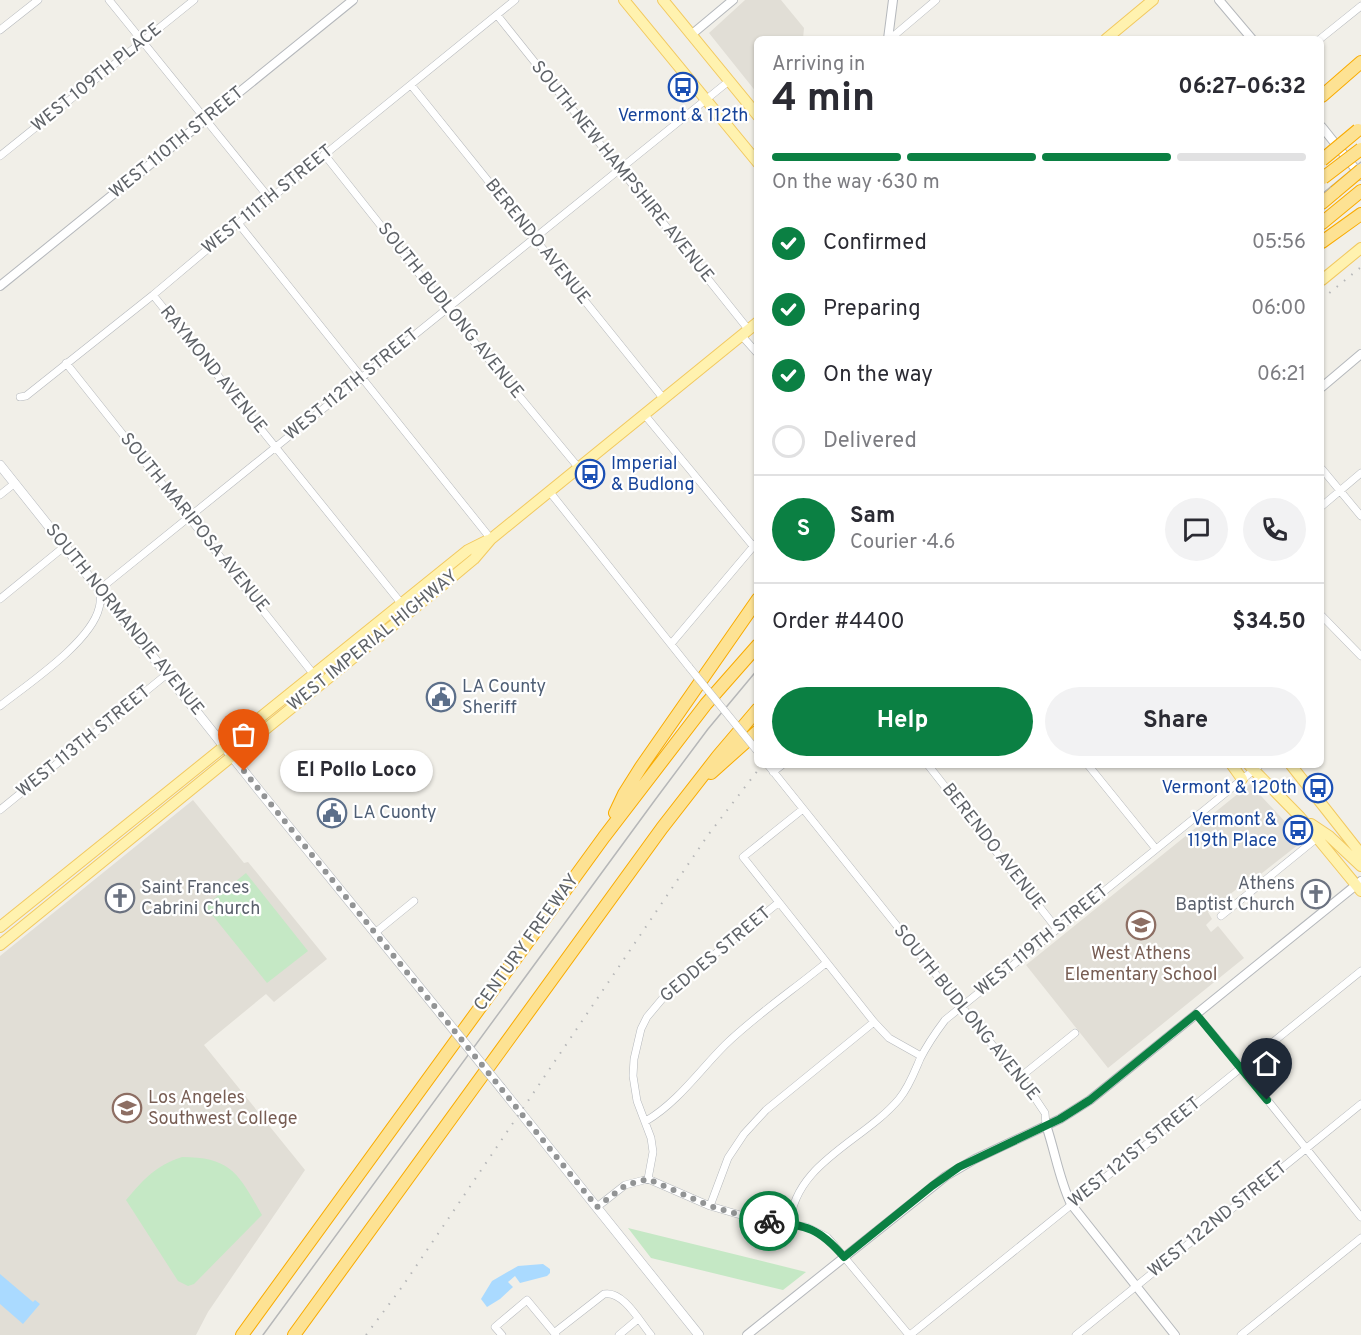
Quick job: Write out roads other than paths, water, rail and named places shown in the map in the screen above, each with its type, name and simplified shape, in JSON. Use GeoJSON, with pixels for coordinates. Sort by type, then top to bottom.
{"type":"FeatureCollection","features":[{"type":"Feature","properties":{"kind":"highway"},"geometry":{"type":"LineString","coordinates":[[1324,94],[1361,63]]}},
{"type":"Feature","properties":{"kind":"highway"},"geometry":{"type":"LineString","coordinates":[[1324,158],[1359,129]]}},
{"type":"Feature","properties":{"kind":"highway"},"geometry":{"type":"LineString","coordinates":[[1324,177],[1361,149]]}},
{"type":"Feature","properties":{"kind":"highway"},"geometry":{"type":"LineString","coordinates":[[1324,201],[1361,170]]}},
{"type":"Feature","properties":{"kind":"highway"},"geometry":{"type":"LineString","coordinates":[[1324,221],[1361,191]]}},
{"type":"Feature","properties":{"kind":"highway"},"geometry":{"type":"LineString","coordinates":[[1324,241],[1361,214]]}},
{"type":"Feature","properties":{"kind":"highway"},"geometry":{"type":"LineString","coordinates":[[603,837],[624,794],[754,605]]}},
{"type":"Feature","properties":{"kind":"highway","name":"CENTURY FREEWAY"},"geometry":{"type":"LineString","coordinates":[[242,1335],[603,837],[706,704],[754,650]]}},
{"type":"Feature","properties":{"kind":"highway"},"geometry":{"type":"LineString","coordinates":[[294,1335],[684,799],[754,714]]}},
{"type":"Feature","properties":{"kind":"highway"},"geometry":{"type":"LineString","coordinates":[[684,799],[754,735]]}},
{"type":"Feature","properties":{"kind":"main road"},"geometry":{"type":"LineString","coordinates":[[624,0],[754,158]]}},
{"type":"Feature","properties":{"kind":"main road"},"geometry":{"type":"LineString","coordinates":[[663,0],[754,111]]}},
{"type":"Feature","properties":{"kind":"main road"},"geometry":{"type":"LineString","coordinates":[[1110,36],[1153,0]]}},
{"type":"Feature","properties":{"kind":"main road"},"geometry":{"type":"LineString","coordinates":[[1324,278],[1361,248]]}},
{"type":"Feature","properties":{"kind":"main road","name":"WEST IMPERIAL HIGHWAY"},"geometry":{"type":"LineString","coordinates":[[0,945],[231,755],[409,613],[474,559],[490,539],[754,325]]}},
{"type":"Feature","properties":{"kind":"main road","name":"SOUTH NORMANDIE AVENUE"},"geometry":{"type":"LineString","coordinates":[[0,465],[699,1335]]}},
{"type":"Feature","properties":{"kind":"main road","name":"WEST IMPERIAL HIGHWAY"},"geometry":{"type":"LineString","coordinates":[[0,927],[468,550],[490,539]]}},
{"type":"Feature","properties":{"kind":"main road"},"geometry":{"type":"LineString","coordinates":[[423,601],[426,592],[457,567],[468,550]]}},
{"type":"Feature","properties":{"kind":"main road"},"geometry":{"type":"LineString","coordinates":[[1234,768],[1242,779]]}},
{"type":"Feature","properties":{"kind":"main road"},"geometry":{"type":"LineString","coordinates":[[1255,768],[1360,885]]}},
{"type":"Feature","properties":{"kind":"main road"},"geometry":{"type":"LineString","coordinates":[[1293,768],[1361,855]]}},
{"type":"Feature","properties":{"kind":"main road"},"geometry":{"type":"LineString","coordinates":[[1300,818],[1329,836],[1361,866]]}},
{"type":"Feature","properties":{"kind":"street"},"geometry":{"type":"LineString","coordinates":[[0,30],[38,0]]}},
{"type":"Feature","properties":{"kind":"street"},"geometry":{"type":"LineString","coordinates":[[109,0],[270,199]]}},
{"type":"Feature","properties":{"kind":"street","name":"WEST 109TH PLACE"},"geometry":{"type":"LineString","coordinates":[[0,156],[194,0]]}},
{"type":"Feature","properties":{"kind":"street","name":"WEST 110TH STREET"},"geometry":{"type":"LineString","coordinates":[[0,286],[353,0]]}},
{"type":"Feature","properties":{"kind":"street","name":"WEST 111TH STREET"},"geometry":{"type":"LineString","coordinates":[[20,397],[26,396],[153,295],[238,223],[515,0]]}},
{"type":"Feature","properties":{"kind":"street"},"geometry":{"type":"LineString","coordinates":[[691,34],[733,0]]}},
{"type":"Feature","properties":{"kind":"street"},"geometry":{"type":"LineString","coordinates":[[889,36],[893,0]]}},
{"type":"Feature","properties":{"kind":"street"},"geometry":{"type":"LineString","coordinates":[[893,36],[936,0]]}},
{"type":"Feature","properties":{"kind":"street"},"geometry":{"type":"LineString","coordinates":[[1219,0],[1249,36]]}},
{"type":"Feature","properties":{"kind":"street"},"geometry":{"type":"LineString","coordinates":[[1324,36],[1361,6]]}},
{"type":"Feature","properties":{"kind":"street","name":"SOUTH NEW HAMPSHIRE AVENUE"},"geometry":{"type":"LineString","coordinates":[[497,15],[619,168],[745,332],[754,347]]}},
{"type":"Feature","properties":{"kind":"street","name":"WEST 112TH STREET"},"geometry":{"type":"LineString","coordinates":[[100,589],[729,81]]}},
{"type":"Feature","properties":{"kind":"street","name":"BERENDO AVENUE"},"geometry":{"type":"LineString","coordinates":[[411,84],[663,398]]}},
{"type":"Feature","properties":{"kind":"street"},"geometry":{"type":"LineString","coordinates":[[1324,130],[1361,176]]}},
{"type":"Feature","properties":{"kind":"street","name":"SOUTH BUDLONG AVENUE"},"geometry":{"type":"LineString","coordinates":[[324,154],[447,309],[578,467]]}},
{"type":"Feature","properties":{"kind":"street"},"geometry":{"type":"LineString","coordinates":[[238,223],[490,539]]}},
{"type":"Feature","properties":{"kind":"street","name":"RAYMOND AVENUE"},"geometry":{"type":"LineString","coordinates":[[153,295],[409,613]]}},
{"type":"Feature","properties":{"kind":"street"},"geometry":{"type":"LineString","coordinates":[[1324,385],[1361,354]]}},
{"type":"Feature","properties":{"kind":"street","name":"SOUTH MARIPOSA AVENUE"},"geometry":{"type":"LineString","coordinates":[[66,363],[322,683]]}},
{"type":"Feature","properties":{"kind":"street"},"geometry":{"type":"LineString","coordinates":[[644,414],[754,543]]}},
{"type":"Feature","properties":{"kind":"street"},"geometry":{"type":"LineString","coordinates":[[1324,472],[1361,516]]}},
{"type":"Feature","properties":{"kind":"street"},"geometry":{"type":"LineString","coordinates":[[1324,504],[1361,473]]}},
{"type":"Feature","properties":{"kind":"street"},"geometry":{"type":"LineString","coordinates":[[0,495],[15,483]]}},
{"type":"Feature","properties":{"kind":"street"},"geometry":{"type":"LineString","coordinates":[[549,491],[754,747]]}},
{"type":"Feature","properties":{"kind":"street"},"geometry":{"type":"LineString","coordinates":[[672,644],[754,545]]}},
{"type":"Feature","properties":{"kind":"street"},"geometry":{"type":"LineString","coordinates":[[0,599],[65,546]]}},
{"type":"Feature","properties":{"kind":"street"},"geometry":{"type":"LineString","coordinates":[[0,706],[83,637],[100,607],[100,589]]}},
{"type":"Feature","properties":{"kind":"street"},"geometry":{"type":"LineString","coordinates":[[1324,618],[1361,656]]}},
{"type":"Feature","properties":{"kind":"street","name":"WEST 113TH STREET"},"geometry":{"type":"LineString","coordinates":[[0,810],[167,674]]}},
{"type":"Feature","properties":{"kind":"street","name":"SOUTH BUDLONG AVENUE"},"geometry":{"type":"LineString","coordinates":[[770,768],[1020,1078],[1045,1113],[1046,1125],[1071,1204],[1175,1335]]}},
{"type":"Feature","properties":{"kind":"street"},"geometry":{"type":"LineString","coordinates":[[773,772],[778,768]]}},
{"type":"Feature","properties":{"kind":"street","name":"BERENDO AVENUE"},"geometry":{"type":"LineString","coordinates":[[930,768],[1057,929]]}},
{"type":"Feature","properties":{"kind":"street"},"geometry":{"type":"LineString","coordinates":[[1090,768],[1156,849]]}},
{"type":"Feature","properties":{"kind":"street","name":"WEST 119TH STREET"},"geometry":{"type":"LineString","coordinates":[[790,1224],[794,1203],[807,1179],[896,1102],[911,1081],[921,1056],[945,1020],[1253,768]]}},
{"type":"Feature","properties":{"kind":"street"},"geometry":{"type":"LineString","coordinates":[[802,809],[742,857],[874,1022],[889,1038],[921,1056]]}},
{"type":"Feature","properties":{"kind":"street"},"geometry":{"type":"LineString","coordinates":[[1221,916],[1317,838]]}},
{"type":"Feature","properties":{"kind":"street"},"geometry":{"type":"LineString","coordinates":[[747,1335],[932,1186],[959,1167],[1046,1125],[1090,1100],[1360,885]]}},
{"type":"Feature","properties":{"kind":"street"},"geometry":{"type":"LineString","coordinates":[[376,932],[414,901]]}},
{"type":"Feature","properties":{"kind":"street","name":"GEDDES STREET"},"geometry":{"type":"LineString","coordinates":[[648,1179],[653,1152],[651,1138],[637,1101],[633,1076],[637,1043],[647,1017],[668,992],[778,903]]}},
{"type":"Feature","properties":{"kind":"street"},"geometry":{"type":"LineString","coordinates":[[646,1121],[678,1097],[735,1036],[826,963]]}},
{"type":"Feature","properties":{"kind":"street","name":"WEST 121ST STREET"},"geometry":{"type":"LineString","coordinates":[[909,1335],[1361,970]]}},
{"type":"Feature","properties":{"kind":"street"},"geometry":{"type":"LineString","coordinates":[[1196,1014],[1361,1217]]}},
{"type":"Feature","properties":{"kind":"street"},"geometry":{"type":"LineString","coordinates":[[710,1206],[728,1158],[744,1134],[766,1110],[874,1022]]}},
{"type":"Feature","properties":{"kind":"street"},"geometry":{"type":"LineString","coordinates":[[1020,1078],[1075,1033]]}},
{"type":"Feature","properties":{"kind":"street","name":"WEST 122ND STREET"},"geometry":{"type":"LineString","coordinates":[[1076,1335],[1361,1104]]}},
{"type":"Feature","properties":{"kind":"street"},"geometry":{"type":"LineString","coordinates":[[597,1207],[626,1185],[648,1179],[710,1206],[754,1219],[807,1227],[820,1233],[844,1257],[909,1335]]}},
{"type":"Feature","properties":{"kind":"street"},"geometry":{"type":"LineString","coordinates":[[1240,1335],[1361,1238]]}},
{"type":"Feature","properties":{"kind":"street"},"geometry":{"type":"LineString","coordinates":[[502,1335],[495,1327],[527,1300],[555,1334],[604,1294],[610,1292],[620,1296],[651,1335]]}},
{"type":"Feature","properties":{"kind":"street"},"geometry":{"type":"LineString","coordinates":[[619,1335],[638,1319]]}},
{"type":"Feature","properties":{"kind":"water"},"geometry":{"type":"Polygon","coordinates":[[[543,1264],[550,1269],[547,1276],[520,1283],[515,1276],[508,1282],[513,1287],[500,1299],[487,1307],[481,1299],[492,1281],[518,1266],[543,1264]]]}},
{"type":"Feature","properties":{"kind":"water"},"geometry":{"type":"Polygon","coordinates":[[[0,1274],[33,1302],[35,1300],[40,1304],[23,1324],[0,1304],[0,1274]]]}},
{"type":"Feature","properties":{"kind":"tram line"},"geometry":{"type":"LineString","coordinates":[[1324,192],[1361,162]]}},
{"type":"Feature","properties":{"kind":"tram line"},"geometry":{"type":"LineString","coordinates":[[263,1335],[655,800],[708,729],[754,674]]}},
{"type":"Feature","properties":{"kind":"railway"},"geometry":{"type":"LineString","coordinates":[[1324,297],[1361,267]]}},
{"type":"Feature","properties":{"kind":"railway"},"geometry":{"type":"LineString","coordinates":[[366,1335],[402,1287],[708,835],[760,768]]}},
{"type":"Feature","properties":{"kind":"place","name":"Vermont & 112th"},"geometry":{"type":"Point","coordinates":[683,87]}},
{"type":"Feature","properties":{"kind":"place","name":"Imperial & Budlong"},"geometry":{"type":"Point","coordinates":[590,474]}},
{"type":"Feature","properties":{"kind":"place","name":"LA County Sheriff"},"geometry":{"type":"Point","coordinates":[441,697]}},
{"type":"Feature","properties":{"kind":"place","name":"El Pollo Loco"},"geometry":{"type":"Point","coordinates":[244,771]}},
{"type":"Feature","properties":{"kind":"place","name":"Vermont & 120th"},"geometry":{"type":"Point","coordinates":[1318,788]}},
{"type":"Feature","properties":{"kind":"place","name":"LA Cuonty"},"geometry":{"type":"Point","coordinates":[332,813]}},
{"type":"Feature","properties":{"kind":"place","name":"Vermont & 119th Place"},"geometry":{"type":"Point","coordinates":[1298,830]}},
{"type":"Feature","properties":{"kind":"place","name":"Athens Baptist Church"},"geometry":{"type":"Point","coordinates":[1316,894]}},
{"type":"Feature","properties":{"kind":"place","name":"Saint Frances Cabrini Church"},"geometry":{"type":"Point","coordinates":[120,898]}},
{"type":"Feature","properties":{"kind":"place","name":"West Athens Elementary School"},"geometry":{"type":"Point","coordinates":[1141,925]}},
{"type":"Feature","properties":{"kind":"place","name":"Los Angeles Southwest College"},"geometry":{"type":"Point","coordinates":[127,1108]}}]}
